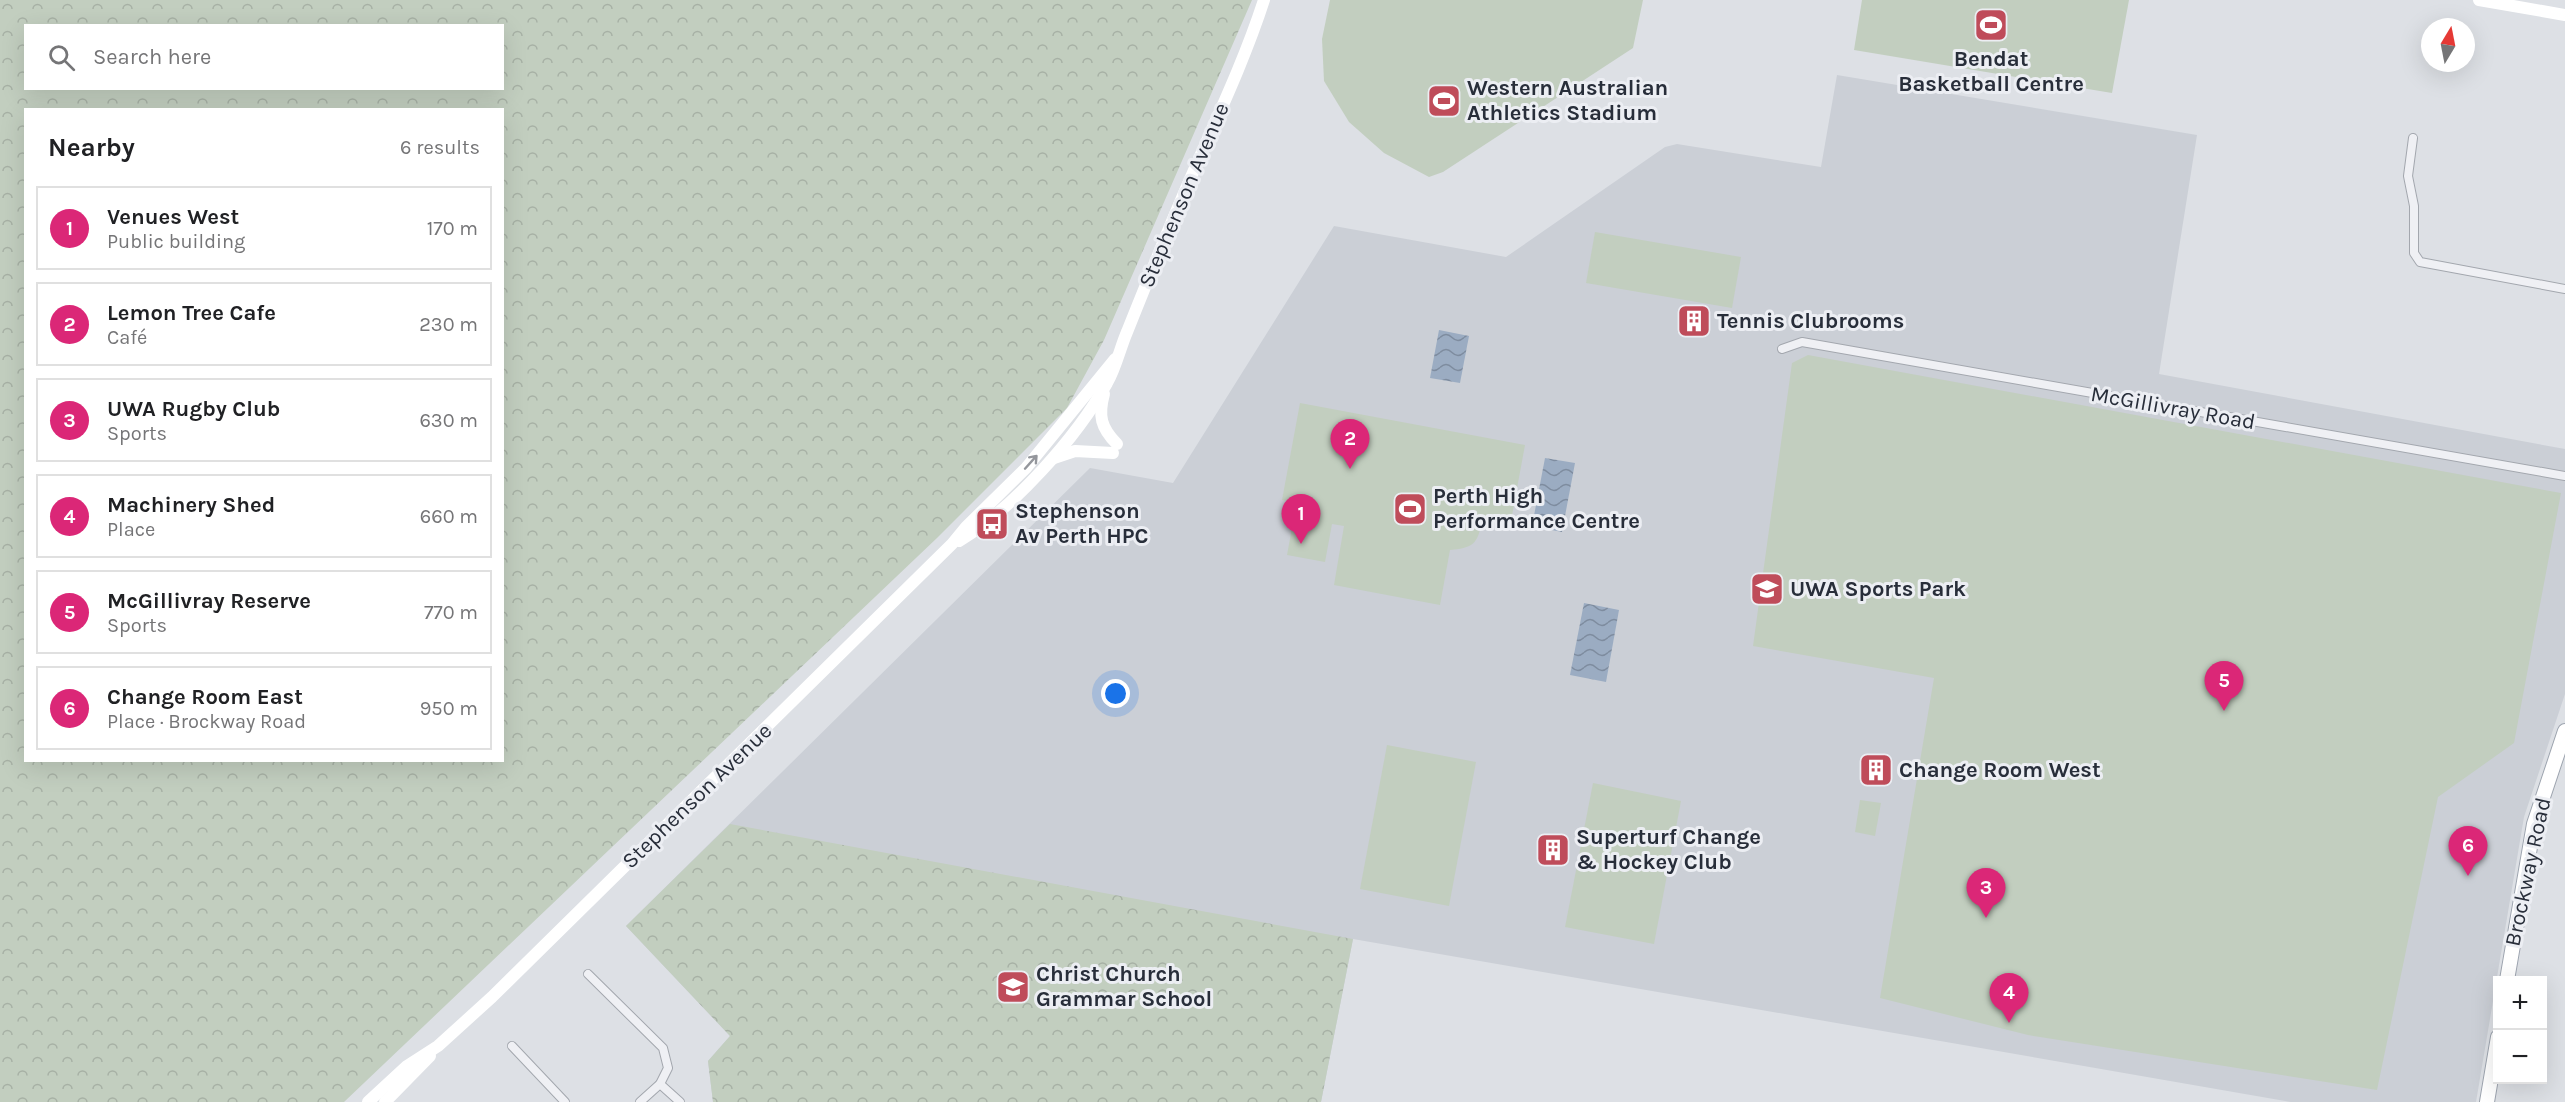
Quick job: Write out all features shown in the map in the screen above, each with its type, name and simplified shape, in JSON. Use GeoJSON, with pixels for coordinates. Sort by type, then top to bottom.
{"type":"FeatureCollection","features":[{"type":"Feature","properties":{"kind":"main road","name":"Stephenson Avenue"},"geometry":{"type":"LineString","coordinates":[[952,544],[973,533],[1018,494],[1080,424],[1108,381],[1115,359],[1254,30],[1264,0]]}},
{"type":"Feature","properties":{"kind":"main road","name":"Stephenson Avenue"},"geometry":{"type":"LineString","coordinates":[[1254,30],[1273,0]]}},
{"type":"Feature","properties":{"kind":"main road"},"geometry":{"type":"LineString","coordinates":[[2479,0],[2565,15]]}},
{"type":"Feature","properties":{"kind":"main road","name":"Stephenson Avenue"},"geometry":{"type":"LineString","coordinates":[[385,1102],[421,1067],[438,1046],[492,997],[952,544],[966,527],[1026,468],[1115,359]]}},
{"type":"Feature","properties":{"kind":"main road"},"geometry":{"type":"LineString","coordinates":[[1050,460],[1074,452],[1115,449],[1100,417],[1108,381]]}},
{"type":"Feature","properties":{"kind":"main road","name":"Brockway Road"},"geometry":{"type":"LineString","coordinates":[[2508,976],[2534,824],[2565,731]]}},
{"type":"Feature","properties":{"kind":"main road","name":"Brockway Road"},"geometry":{"type":"LineString","coordinates":[[2517,976],[2539,841],[2565,757]]}},
{"type":"Feature","properties":{"kind":"main road","name":"Stephenson Avenue"},"geometry":{"type":"LineString","coordinates":[[368,1102],[407,1066],[438,1046]]}},
{"type":"Feature","properties":{"kind":"main road"},"geometry":{"type":"LineString","coordinates":[[396,1102],[413,1085],[421,1067]]}},
{"type":"Feature","properties":{"kind":"main road"},"geometry":{"type":"LineString","coordinates":[[2487,1102],[2493,1067]]}},
{"type":"Feature","properties":{"kind":"main road"},"geometry":{"type":"LineString","coordinates":[[2495,1102],[2498,1084]]}},
{"type":"Feature","properties":{"kind":"street"},"geometry":{"type":"LineString","coordinates":[[2414,138],[2408,176],[2414,206],[2414,253],[2420,262],[2565,289]]}},
{"type":"Feature","properties":{"kind":"street","name":"McGillivray Road"},"geometry":{"type":"LineString","coordinates":[[1782,350],[1802,342],[2565,476]]}},
{"type":"Feature","properties":{"kind":"street"},"geometry":{"type":"LineString","coordinates":[[588,974],[663,1048],[668,1068],[660,1084],[640,1102]]}},
{"type":"Feature","properties":{"kind":"street"},"geometry":{"type":"LineString","coordinates":[[512,1046],[565,1102]]}},
{"type":"Feature","properties":{"kind":"street"},"geometry":{"type":"LineString","coordinates":[[660,1084],[680,1102]]}},
{"type":"Feature","properties":{"kind":"shaded area","name":"UWA Sports Park"},"geometry":{"type":"Polygon","coordinates":[[[1837,75],[2197,135],[2159,374],[2565,449],[2565,694],[2524,817],[2497,976],[2493,976],[2493,1001],[2476,1102],[2291,1102],[1353,939],[1321,1102],[713,1102],[708,1061],[730,1036],[626,926],[1090,468],[1173,483],[1334,226],[1506,257],[1665,147],[1677,144],[1821,167],[1837,75]]]}},
{"type":"Feature","properties":{"kind":"green space"},"geometry":{"type":"Polygon","coordinates":[[[0,0],[1252,0],[1104,340],[1067,408],[937,538],[344,1102],[0,1102],[0,0]]]}},
{"type":"Feature","properties":{"kind":"green space","name":"Western Australian Athletics Stadium"},"geometry":{"type":"Polygon","coordinates":[[[1330,0],[1643,0],[1633,48],[1443,172],[1429,177],[1384,153],[1349,122],[1324,81],[1322,39],[1330,0]]]}},
{"type":"Feature","properties":{"kind":"green space","name":"Bendat Basketball Centre"},"geometry":{"type":"Polygon","coordinates":[[[1862,0],[2129,0],[2112,93],[1854,50],[1862,0]]]}},
{"type":"Feature","properties":{"kind":"green space"},"geometry":{"type":"Polygon","coordinates":[[[1595,232],[1741,257],[1732,308],[1586,283],[1595,232]]]}},
{"type":"Feature","properties":{"kind":"green space"},"geometry":{"type":"Polygon","coordinates":[[[1808,355],[2561,493],[2514,743],[2438,797],[2377,1090],[2028,1035],[1880,998],[1934,678],[1753,646],[1792,363],[1808,355]]]}},
{"type":"Feature","properties":{"kind":"green space","name":"Perth High Performance Centre"},"geometry":{"type":"Polygon","coordinates":[[[1300,403],[1525,445],[1511,521],[1483,516],[1480,532],[1475,542],[1466,547],[1450,550],[1440,605],[1334,585],[1344,526],[1332,524],[1325,562],[1287,555],[1292,528],[1307,531],[1316,523],[1308,515],[1304,504],[1282,500],[1300,403]]]}},
{"type":"Feature","properties":{"kind":"green space"},"geometry":{"type":"Polygon","coordinates":[[[1387,745],[1476,762],[1449,906],[1360,889],[1387,745]]]}},
{"type":"Feature","properties":{"kind":"green space"},"geometry":{"type":"Polygon","coordinates":[[[1593,783],[1681,801],[1654,944],[1565,927],[1593,783]]]}},
{"type":"Feature","properties":{"kind":"green space"},"geometry":{"type":"Polygon","coordinates":[[[1860,800],[1881,803],[1875,836],[1855,832],[1860,800]]]}},
{"type":"Feature","properties":{"kind":"green space","name":"Christ Church Grammar School"},"geometry":{"type":"Polygon","coordinates":[[[730,824],[1353,939],[1321,1102],[713,1102],[708,1061],[730,1036],[626,926],[730,824]]]}},
{"type":"Feature","properties":{"kind":"water"},"geometry":{"type":"Polygon","coordinates":[[[1439,330],[1469,336],[1460,383],[1430,378],[1439,330]]]}},
{"type":"Feature","properties":{"kind":"water"},"geometry":{"type":"Polygon","coordinates":[[[1545,458],[1575,463],[1562,532],[1532,526],[1545,458]]]}},
{"type":"Feature","properties":{"kind":"water"},"geometry":{"type":"Polygon","coordinates":[[[1584,603],[1619,610],[1606,682],[1570,675],[1584,603]]]}},
{"type":"Feature","properties":{"kind":"place","name":"Bendat Basketball Centre"},"geometry":{"type":"Point","coordinates":[1991,25]}},
{"type":"Feature","properties":{"kind":"place","name":"Western Australian Athletics Stadium"},"geometry":{"type":"Point","coordinates":[1444,101]}},
{"type":"Feature","properties":{"kind":"place","name":"Tennis Clubrooms"},"geometry":{"type":"Point","coordinates":[1694,321]}},
{"type":"Feature","properties":{"kind":"place","name":"Lemon Tree Cafe"},"geometry":{"type":"Point","coordinates":[1350,469]}},
{"type":"Feature","properties":{"kind":"place","name":"Perth High Performance Centre"},"geometry":{"type":"Point","coordinates":[1410,509]}},
{"type":"Feature","properties":{"kind":"place","name":"Stephenson Av Perth HPC"},"geometry":{"type":"Point","coordinates":[992,524]}},
{"type":"Feature","properties":{"kind":"place","name":"Venues West"},"geometry":{"type":"Point","coordinates":[1301,544]}},
{"type":"Feature","properties":{"kind":"place","name":"UWA Sports Park"},"geometry":{"type":"Point","coordinates":[1767,589]}},
{"type":"Feature","properties":{"kind":"place","name":"McGillivray Reserve"},"geometry":{"type":"Point","coordinates":[2224,711]}},
{"type":"Feature","properties":{"kind":"place","name":"Change Room West"},"geometry":{"type":"Point","coordinates":[1876,770]}},
{"type":"Feature","properties":{"kind":"place","name":"Superturf Change & Hockey Club"},"geometry":{"type":"Point","coordinates":[1553,850]}},
{"type":"Feature","properties":{"kind":"place","name":"Change Room East"},"geometry":{"type":"Point","coordinates":[2468,876]}},
{"type":"Feature","properties":{"kind":"place","name":"UWA Rugby Club"},"geometry":{"type":"Point","coordinates":[1986,918]}},
{"type":"Feature","properties":{"kind":"place","name":"Christ Church Grammar School"},"geometry":{"type":"Point","coordinates":[1013,987]}},
{"type":"Feature","properties":{"kind":"place","name":"Machinery Shed"},"geometry":{"type":"Point","coordinates":[2009,1023]}}]}
